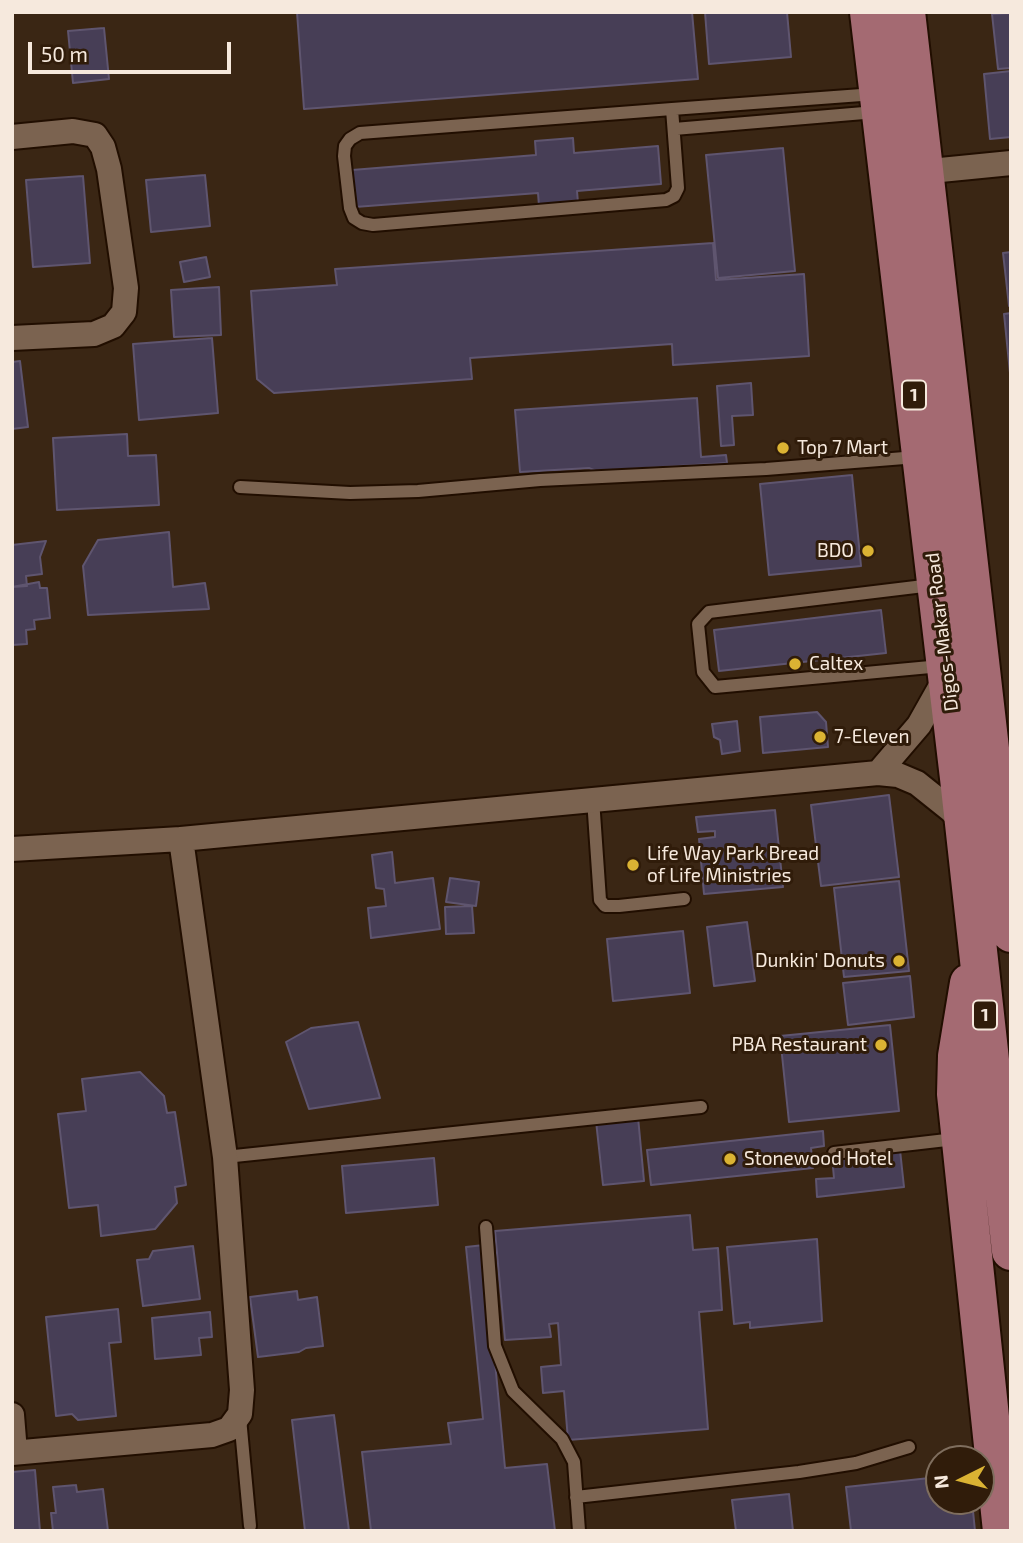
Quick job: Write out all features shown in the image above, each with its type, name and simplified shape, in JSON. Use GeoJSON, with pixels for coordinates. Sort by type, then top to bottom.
{"type":"FeatureCollection","features":[{"type":"Feature","properties":{"kind":"main road","name":"Digos-Makar Road"},"geometry":{"type":"LineString","coordinates":[[869,12],[880,103],[906,174],[958,668],[964,824],[993,931],[1011,1251]]}},
{"type":"Feature","properties":{"kind":"main road","name":"Digos-Makar Road"},"geometry":{"type":"LineString","coordinates":[[906,12],[906,174],[921,456],[936,584],[1008,888],[993,931]]}},
{"type":"Feature","properties":{"kind":"main road"},"geometry":{"type":"LineString","coordinates":[[958,668],[1011,703]]}},
{"type":"Feature","properties":{"kind":"main road"},"geometry":{"type":"LineString","coordinates":[[993,931],[955,1076],[1002,1531]]}},
{"type":"Feature","properties":{"kind":"street"},"geometry":{"type":"LineString","coordinates":[[12,137],[73,131],[95,135],[103,147],[109,169],[126,288],[124,312],[113,326],[93,334],[12,338]]}},
{"type":"Feature","properties":{"kind":"street"},"geometry":{"type":"LineString","coordinates":[[906,174],[1011,163]]}},
{"type":"Feature","properties":{"kind":"street"},"geometry":{"type":"LineString","coordinates":[[878,773],[919,725],[958,668]]}},
{"type":"Feature","properties":{"kind":"street"},"geometry":{"type":"LineString","coordinates":[[12,849],[181,839],[878,773],[898,775],[917,783],[964,824]]}},
{"type":"Feature","properties":{"kind":"street"},"geometry":{"type":"LineString","coordinates":[[12,1415],[14,1452],[212,1435],[229,1429],[240,1414],[242,1390],[225,1157],[181,839]]}},
{"type":"Feature","properties":{"kind":"lane"},"geometry":{"type":"LineString","coordinates":[[672,109],[678,188],[674,196],[666,200],[373,225],[354,218],[350,208],[345,146],[360,133],[672,109],[880,103]]}},
{"type":"Feature","properties":{"kind":"lane"},"geometry":{"type":"LineString","coordinates":[[674,129],[880,103]]}},
{"type":"Feature","properties":{"kind":"lane"},"geometry":{"type":"LineString","coordinates":[[240,487],[350,493],[418,491],[540,480],[741,470],[921,456]]}},
{"type":"Feature","properties":{"kind":"lane"},"geometry":{"type":"LineString","coordinates":[[936,584],[709,612],[698,624],[703,672],[715,687],[958,668]]}},
{"type":"Feature","properties":{"kind":"lane"},"geometry":{"type":"LineString","coordinates":[[593,799],[600,900],[605,906],[684,899]]}},
{"type":"Feature","properties":{"kind":"lane"},"geometry":{"type":"LineString","coordinates":[[225,1157],[701,1107]]}},
{"type":"Feature","properties":{"kind":"lane"},"geometry":{"type":"LineString","coordinates":[[834,1153],[961,1138]]}},
{"type":"Feature","properties":{"kind":"lane"},"geometry":{"type":"LineString","coordinates":[[486,1227],[495,1346],[513,1391],[562,1439],[573,1462],[579,1531]]}},
{"type":"Feature","properties":{"kind":"lane"},"geometry":{"type":"LineString","coordinates":[[240,1414],[250,1526]]}},
{"type":"Feature","properties":{"kind":"lane"},"geometry":{"type":"LineString","coordinates":[[576,1497],[799,1472],[856,1463],[909,1447]]}},
{"type":"Feature","properties":{"kind":"building"},"geometry":{"type":"Polygon","coordinates":[[[297,12],[692,12],[698,79],[304,109],[297,12]]]}},
{"type":"Feature","properties":{"kind":"building"},"geometry":{"type":"Polygon","coordinates":[[[705,12],[787,12],[791,57],[709,64],[705,12]]]}},
{"type":"Feature","properties":{"kind":"building"},"geometry":{"type":"Polygon","coordinates":[[[1011,13],[1011,68],[998,69],[992,14],[1011,13]]]}},
{"type":"Feature","properties":{"kind":"building"},"geometry":{"type":"Polygon","coordinates":[[[104,28],[109,79],[73,83],[68,31],[104,28]]]}},
{"type":"Feature","properties":{"kind":"building"},"geometry":{"type":"Polygon","coordinates":[[[1011,71],[1011,137],[990,139],[984,74],[1011,71]]]}},
{"type":"Feature","properties":{"kind":"building"},"geometry":{"type":"Polygon","coordinates":[[[573,138],[574,153],[658,146],[661,184],[577,191],[578,203],[539,206],[538,193],[355,207],[352,170],[536,155],[535,141],[573,138]]]}},
{"type":"Feature","properties":{"kind":"building"},"geometry":{"type":"Polygon","coordinates":[[[783,148],[795,271],[718,278],[706,155],[783,148]]]}},
{"type":"Feature","properties":{"kind":"building"},"geometry":{"type":"Polygon","coordinates":[[[205,175],[210,226],[151,232],[146,180],[205,175]]]}},
{"type":"Feature","properties":{"kind":"building"},"geometry":{"type":"Polygon","coordinates":[[[83,176],[90,263],[33,267],[26,180],[83,176]]]}},
{"type":"Feature","properties":{"kind":"building"},"geometry":{"type":"Polygon","coordinates":[[[713,243],[716,280],[804,274],[809,356],[673,365],[672,344],[470,358],[472,379],[274,393],[257,379],[251,291],[337,285],[335,269],[713,243]]]}},
{"type":"Feature","properties":{"kind":"building"},"geometry":{"type":"Polygon","coordinates":[[[1011,252],[1011,306],[1009,306],[1003,253],[1011,252]]]}},
{"type":"Feature","properties":{"kind":"building"},"geometry":{"type":"Polygon","coordinates":[[[206,257],[210,277],[184,282],[180,262],[206,257]]]}},
{"type":"Feature","properties":{"kind":"building"},"geometry":{"type":"Polygon","coordinates":[[[219,287],[221,335],[174,337],[171,290],[219,287]]]}},
{"type":"Feature","properties":{"kind":"building"},"geometry":{"type":"Polygon","coordinates":[[[1011,313],[1011,373],[1010,373],[1004,314],[1011,313]]]}},
{"type":"Feature","properties":{"kind":"building"},"geometry":{"type":"Polygon","coordinates":[[[212,338],[218,413],[139,420],[133,344],[212,338]]]}},
{"type":"Feature","properties":{"kind":"building"},"geometry":{"type":"Polygon","coordinates":[[[20,361],[28,427],[12,429],[12,362],[20,361]]]}},
{"type":"Feature","properties":{"kind":"building"},"geometry":{"type":"Polygon","coordinates":[[[751,383],[753,415],[732,416],[734,445],[721,446],[717,386],[751,383]]]}},
{"type":"Feature","properties":{"kind":"building"},"geometry":{"type":"Polygon","coordinates":[[[697,398],[701,457],[726,455],[727,463],[596,471],[589,468],[520,472],[515,410],[697,398]]]}},
{"type":"Feature","properties":{"kind":"building"},"geometry":{"type":"Polygon","coordinates":[[[127,434],[128,456],[156,455],[159,505],[57,510],[53,438],[127,434]]]}},
{"type":"Feature","properties":{"kind":"building"},"geometry":{"type":"Polygon","coordinates":[[[852,475],[861,566],[769,575],[760,484],[852,475]]]}},
{"type":"Feature","properties":{"kind":"building"},"geometry":{"type":"Polygon","coordinates":[[[169,532],[173,587],[205,583],[209,609],[88,615],[83,566],[98,540],[169,532]]]}},
{"type":"Feature","properties":{"kind":"building"},"geometry":{"type":"Polygon","coordinates":[[[46,541],[40,557],[42,574],[26,576],[27,586],[12,587],[12,545],[46,541]]]}},
{"type":"Feature","properties":{"kind":"building"},"geometry":{"type":"Polygon","coordinates":[[[39,582],[40,588],[47,588],[50,618],[34,620],[35,629],[26,630],[27,644],[12,645],[12,587],[39,582]]]}},
{"type":"Feature","properties":{"kind":"building"},"geometry":{"type":"Polygon","coordinates":[[[881,610],[886,653],[719,671],[714,630],[881,610]]]}},
{"type":"Feature","properties":{"kind":"building"},"geometry":{"type":"Polygon","coordinates":[[[817,712],[826,722],[828,747],[763,753],[760,717],[817,712]]]}},
{"type":"Feature","properties":{"kind":"building"},"geometry":{"type":"Polygon","coordinates":[[[737,721],[740,751],[722,754],[720,740],[714,737],[712,724],[737,721]]]}},
{"type":"Feature","properties":{"kind":"building"},"geometry":{"type":"Polygon","coordinates":[[[889,795],[899,877],[821,886],[811,805],[889,795]]]}},
{"type":"Feature","properties":{"kind":"building"},"geometry":{"type":"Polygon","coordinates":[[[775,810],[783,887],[704,894],[699,839],[715,837],[715,831],[698,832],[696,817],[775,810]]]}},
{"type":"Feature","properties":{"kind":"building"},"geometry":{"type":"Polygon","coordinates":[[[392,852],[395,883],[433,878],[440,929],[371,938],[368,908],[386,906],[384,889],[376,888],[372,855],[392,852]]]}},
{"type":"Feature","properties":{"kind":"building"},"geometry":{"type":"Polygon","coordinates":[[[450,878],[479,882],[476,906],[446,902],[450,878]]]}},
{"type":"Feature","properties":{"kind":"building"},"geometry":{"type":"Polygon","coordinates":[[[899,881],[909,971],[844,977],[834,888],[899,881]]]}},
{"type":"Feature","properties":{"kind":"building"},"geometry":{"type":"Polygon","coordinates":[[[472,906],[474,933],[446,934],[445,907],[472,906]]]}},
{"type":"Feature","properties":{"kind":"building"},"geometry":{"type":"Polygon","coordinates":[[[747,922],[755,981],[714,986],[707,927],[747,922]]]}},
{"type":"Feature","properties":{"kind":"building"},"geometry":{"type":"Polygon","coordinates":[[[683,931],[690,993],[613,1001],[607,939],[683,931]]]}},
{"type":"Feature","properties":{"kind":"building"},"geometry":{"type":"Polygon","coordinates":[[[910,976],[914,1017],[848,1025],[843,983],[910,976]]]}},
{"type":"Feature","properties":{"kind":"building"},"geometry":{"type":"Polygon","coordinates":[[[358,1022],[380,1098],[309,1109],[286,1042],[311,1028],[358,1022]]]}},
{"type":"Feature","properties":{"kind":"building"},"geometry":{"type":"Polygon","coordinates":[[[890,1025],[899,1111],[789,1122],[780,1036],[890,1025]]]}},
{"type":"Feature","properties":{"kind":"building"},"geometry":{"type":"Polygon","coordinates":[[[140,1072],[164,1096],[167,1113],[175,1112],[186,1185],[175,1187],[177,1203],[155,1229],[101,1236],[98,1205],[69,1208],[58,1114],[86,1111],[82,1079],[140,1072]]]}},
{"type":"Feature","properties":{"kind":"building"},"geometry":{"type":"Polygon","coordinates":[[[638,1117],[644,1181],[603,1185],[596,1121],[638,1117]]]}},
{"type":"Feature","properties":{"kind":"building","name":"Stonewood Hotel"},"geometry":{"type":"Polygon","coordinates":[[[823,1131],[824,1146],[811,1148],[813,1168],[651,1185],[647,1150],[823,1131]]]}},
{"type":"Feature","properties":{"kind":"building"},"geometry":{"type":"Polygon","coordinates":[[[900,1150],[904,1187],[817,1197],[816,1179],[834,1178],[832,1157],[900,1150]]]}},
{"type":"Feature","properties":{"kind":"building"},"geometry":{"type":"Polygon","coordinates":[[[434,1158],[438,1205],[346,1213],[342,1166],[434,1158]]]}},
{"type":"Feature","properties":{"kind":"building"},"geometry":{"type":"Polygon","coordinates":[[[690,1215],[693,1250],[718,1248],[722,1310],[699,1312],[708,1429],[568,1440],[564,1391],[543,1393],[541,1367],[561,1365],[558,1323],[549,1324],[551,1337],[505,1340],[495,1231],[690,1215]]]}},
{"type":"Feature","properties":{"kind":"building"},"geometry":{"type":"Polygon","coordinates":[[[817,1239],[822,1321],[750,1328],[750,1322],[734,1324],[727,1247],[817,1239]]]}},
{"type":"Feature","properties":{"kind":"building"},"geometry":{"type":"Polygon","coordinates":[[[484,1245],[505,1468],[547,1464],[555,1531],[371,1531],[362,1452],[451,1444],[448,1423],[483,1419],[466,1247],[484,1245]]]}},
{"type":"Feature","properties":{"kind":"building"},"geometry":{"type":"Polygon","coordinates":[[[193,1246],[200,1299],[143,1306],[137,1260],[149,1259],[153,1251],[193,1246]]]}},
{"type":"Feature","properties":{"kind":"building"},"geometry":{"type":"Polygon","coordinates":[[[297,1291],[298,1300],[317,1297],[323,1346],[258,1357],[250,1297],[297,1291]]]}},
{"type":"Feature","properties":{"kind":"building"},"geometry":{"type":"Polygon","coordinates":[[[118,1309],[121,1342],[109,1343],[116,1416],[78,1420],[72,1414],[56,1416],[46,1317],[118,1309]]]}},
{"type":"Feature","properties":{"kind":"building"},"geometry":{"type":"Polygon","coordinates":[[[210,1312],[212,1337],[199,1338],[201,1355],[155,1359],[152,1318],[210,1312]]]}},
{"type":"Feature","properties":{"kind":"building"},"geometry":{"type":"Polygon","coordinates":[[[334,1415],[349,1531],[305,1531],[292,1420],[334,1415]]]}},
{"type":"Feature","properties":{"kind":"building"},"geometry":{"type":"Polygon","coordinates":[[[35,1470],[40,1531],[12,1531],[12,1472],[35,1470]]]}},
{"type":"Feature","properties":{"kind":"building"},"geometry":{"type":"Polygon","coordinates":[[[925,1479],[925,1515],[973,1515],[975,1531],[851,1531],[846,1487],[925,1479]]]}},
{"type":"Feature","properties":{"kind":"building"},"geometry":{"type":"Polygon","coordinates":[[[76,1485],[77,1492],[103,1489],[108,1531],[53,1531],[51,1513],[56,1513],[53,1487],[76,1485]]]}},
{"type":"Feature","properties":{"kind":"building"},"geometry":{"type":"Polygon","coordinates":[[[789,1494],[793,1531],[736,1531],[732,1500],[789,1494]]]}},
{"type":"Feature","properties":{"kind":"place","name":"Top 7 Mart"},"geometry":{"type":"Point","coordinates":[783,448]}},
{"type":"Feature","properties":{"kind":"place","name":"BDO"},"geometry":{"type":"Point","coordinates":[868,551]}},
{"type":"Feature","properties":{"kind":"place","name":"Caltex"},"geometry":{"type":"Point","coordinates":[795,664]}},
{"type":"Feature","properties":{"kind":"place","name":"7-Eleven"},"geometry":{"type":"Point","coordinates":[820,737]}},
{"type":"Feature","properties":{"kind":"place","name":"Life Way Park Bread of Life Ministries"},"geometry":{"type":"Point","coordinates":[633,865]}},
{"type":"Feature","properties":{"kind":"place","name":"Dunkin' Donuts"},"geometry":{"type":"Point","coordinates":[899,961]}},
{"type":"Feature","properties":{"kind":"place","name":"PBA Restaurant"},"geometry":{"type":"Point","coordinates":[881,1045]}},
{"type":"Feature","properties":{"kind":"place","name":"Stonewood Hotel"},"geometry":{"type":"Point","coordinates":[730,1159]}}]}
